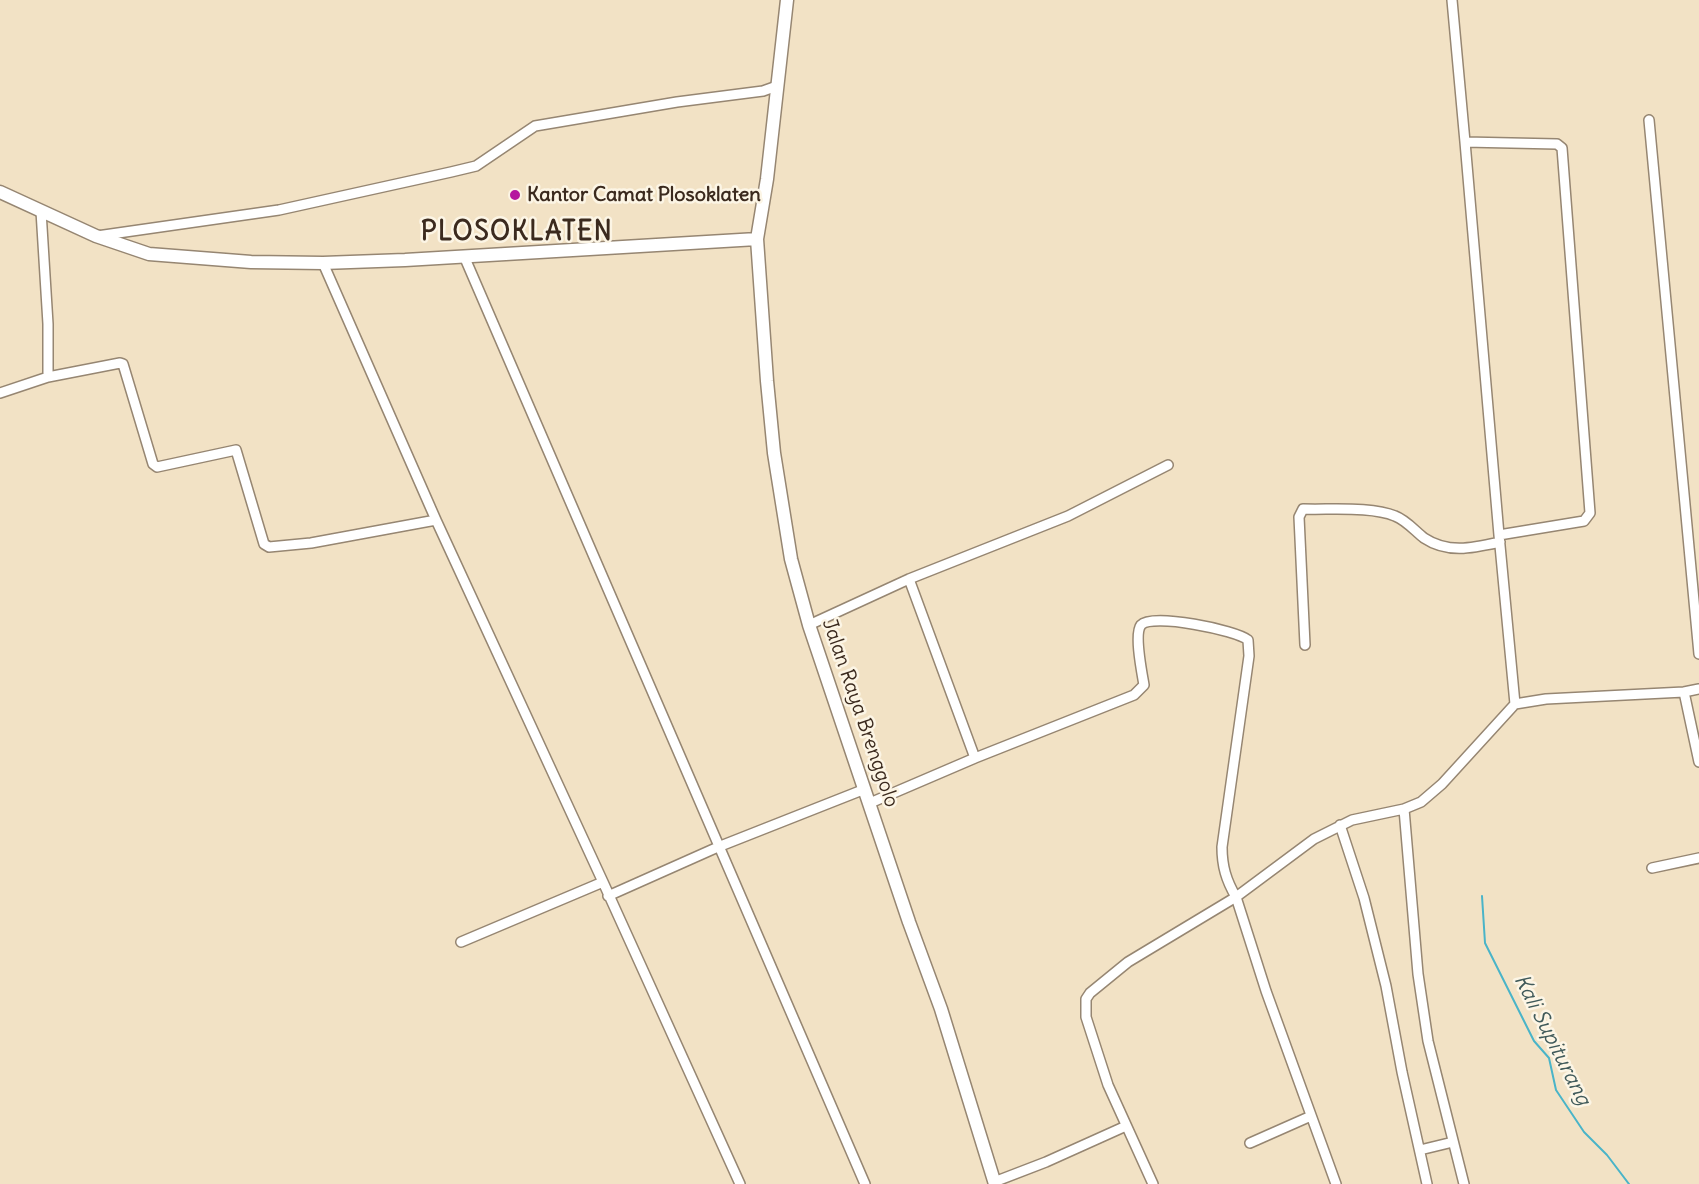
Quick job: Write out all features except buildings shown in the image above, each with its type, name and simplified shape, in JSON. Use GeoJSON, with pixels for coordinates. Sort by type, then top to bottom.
{"type":"FeatureCollection","features":[{"type":"Feature","properties":{"kind":"main road","name":"Jalan Raya Brenggolo"},"geometry":{"type":"LineString","coordinates":[[787,0],[767,179],[757,239],[774,453],[791,559],[809,625],[909,922],[941,1009],[994,1183]]}},
{"type":"Feature","properties":{"kind":"main road"},"geometry":{"type":"LineString","coordinates":[[0,192],[96,236],[149,254],[251,262],[323,263],[757,239]]}},
{"type":"Feature","properties":{"kind":"street"},"geometry":{"type":"LineString","coordinates":[[1452,0],[1515,704]]}},
{"type":"Feature","properties":{"kind":"street"},"geometry":{"type":"LineString","coordinates":[[96,236],[279,210],[452,172],[476,166],[535,126],[677,102],[763,91],[777,86]]}},
{"type":"Feature","properties":{"kind":"street"},"geometry":{"type":"LineString","coordinates":[[1649,120],[1699,654]]}},
{"type":"Feature","properties":{"kind":"street"},"geometry":{"type":"LineString","coordinates":[[1305,645],[1299,517],[1303,509],[1380,511],[1397,516],[1430,541],[1444,548],[1470,549],[1499,539],[1584,521],[1590,513],[1562,148],[1557,144],[1465,142]]}},
{"type":"Feature","properties":{"kind":"street"},"geometry":{"type":"LineString","coordinates":[[41,211],[48,324],[48,377]]}},
{"type":"Feature","properties":{"kind":"street"},"geometry":{"type":"LineString","coordinates":[[464,256],[865,1184]]}},
{"type":"Feature","properties":{"kind":"street"},"geometry":{"type":"LineString","coordinates":[[323,263],[436,520],[740,1184]]}},
{"type":"Feature","properties":{"kind":"street"},"geometry":{"type":"LineString","coordinates":[[0,393],[48,377],[123,364],[155,466],[236,450],[266,546],[310,543],[436,520]]}},
{"type":"Feature","properties":{"kind":"street"},"geometry":{"type":"LineString","coordinates":[[809,625],[909,579],[1068,516],[1168,465]]}},
{"type":"Feature","properties":{"kind":"street"},"geometry":{"type":"LineString","coordinates":[[909,579],[975,758]]}},
{"type":"Feature","properties":{"kind":"street"},"geometry":{"type":"LineString","coordinates":[[870,803],[975,758],[1134,695],[1144,685],[1138,636],[1144,623],[1164,621],[1190,624],[1242,635],[1248,640],[1249,656],[1222,847],[1222,865],[1236,897],[1266,991],[1336,1184]]}},
{"type":"Feature","properties":{"kind":"street"},"geometry":{"type":"LineString","coordinates":[[1153,1184],[1108,1085],[1086,1017],[1086,999],[1107,978],[1128,962],[1236,897],[1314,839],[1352,820],[1404,809],[1421,802],[1437,789],[1515,704],[1546,699],[1684,692],[1699,689]]}},
{"type":"Feature","properties":{"kind":"street"},"geometry":{"type":"LineString","coordinates":[[1684,692],[1699,762]]}},
{"type":"Feature","properties":{"kind":"street"},"geometry":{"type":"LineString","coordinates":[[608,896],[718,847],[865,789]]}},
{"type":"Feature","properties":{"kind":"street"},"geometry":{"type":"LineString","coordinates":[[1404,809],[1418,974],[1428,1041],[1464,1184]]}},
{"type":"Feature","properties":{"kind":"street"},"geometry":{"type":"LineString","coordinates":[[1340,825],[1364,898],[1386,986],[1427,1184]]}},
{"type":"Feature","properties":{"kind":"street"},"geometry":{"type":"LineString","coordinates":[[1652,868],[1699,858]]}},
{"type":"Feature","properties":{"kind":"street"},"geometry":{"type":"LineString","coordinates":[[461,942],[603,882]]}},
{"type":"Feature","properties":{"kind":"street"},"geometry":{"type":"LineString","coordinates":[[1250,1143],[1311,1116]]}},
{"type":"Feature","properties":{"kind":"street"},"geometry":{"type":"LineString","coordinates":[[994,1183],[1126,1126]]}},
{"type":"Feature","properties":{"kind":"street"},"geometry":{"type":"LineString","coordinates":[[1420,1150],[1453,1142]]}},
{"type":"Feature","properties":{"kind":"waterway","name":"Kali Supiturang"},"geometry":{"type":"LineString","coordinates":[[1482,896],[1485,943],[1534,1041],[1549,1058],[1556,1090],[1584,1132],[1607,1155],[1629,1184]]}},
{"type":"Feature","properties":{"kind":"place","name":"Kantor Camat Plosoklaten"},"geometry":{"type":"Point","coordinates":[515,195]}},
{"type":"Feature","properties":{"kind":"district","name":"PLOSOKLATEN"},"geometry":{"type":"Point","coordinates":[517,233]}}]}
